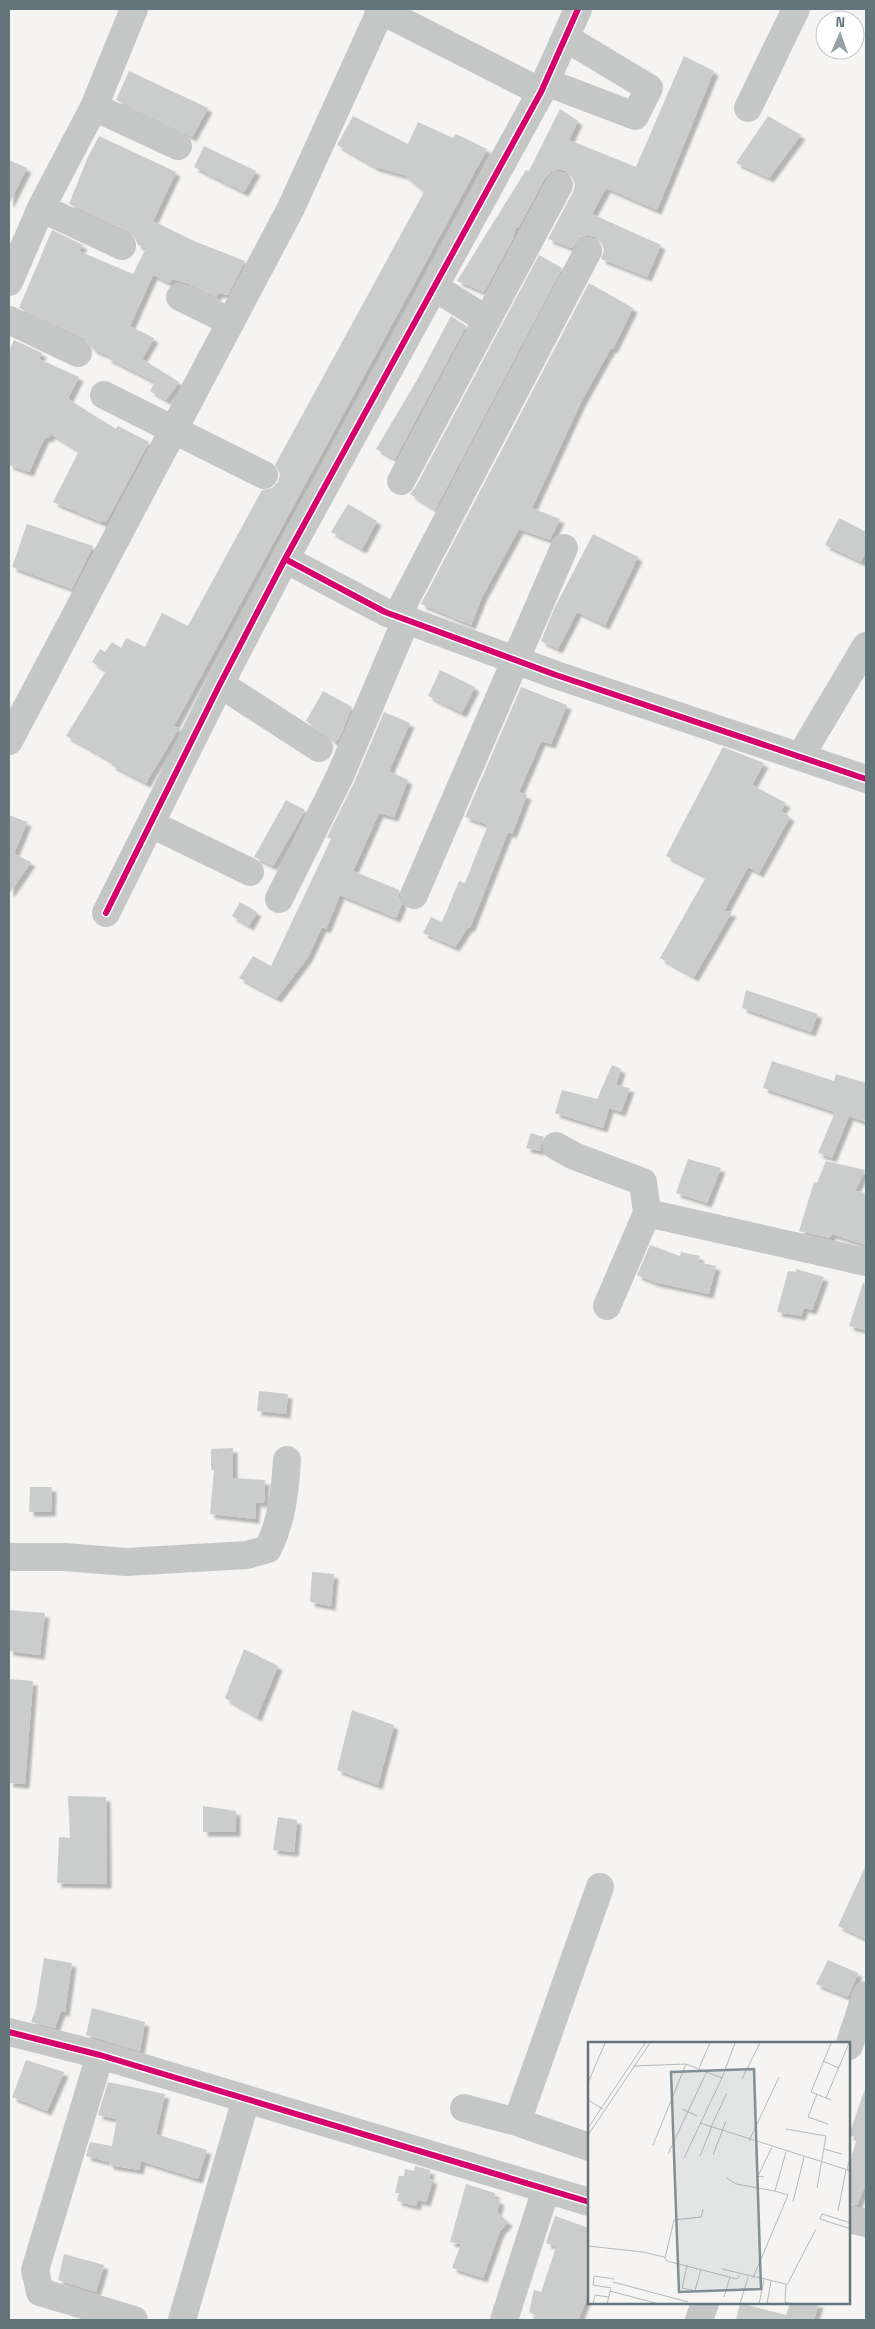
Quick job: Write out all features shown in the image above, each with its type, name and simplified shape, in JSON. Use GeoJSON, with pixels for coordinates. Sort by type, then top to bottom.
{"type":"FeatureCollection","features":[{"type":"Feature","properties":{"kind":"street"},"geometry":{"type":"LineString","coordinates":[[9,282],[41,208],[94,107],[134,9]]}},
{"type":"Feature","properties":{"kind":"street"},"geometry":{"type":"LineString","coordinates":[[9,741],[292,208],[379,9],[544,87],[635,116],[649,88],[566,38]]}},
{"type":"Feature","properties":{"kind":"street"},"geometry":{"type":"LineString","coordinates":[[106,913],[220,684],[285,559],[544,87],[578,9]]}},
{"type":"Feature","properties":{"kind":"street"},"geometry":{"type":"LineString","coordinates":[[748,108],[796,9]]}},
{"type":"Feature","properties":{"kind":"street"},"geometry":{"type":"LineString","coordinates":[[94,107],[178,146]]}},
{"type":"Feature","properties":{"kind":"street"},"geometry":{"type":"LineString","coordinates":[[401,481],[559,185]]}},
{"type":"Feature","properties":{"kind":"street"},"geometry":{"type":"LineString","coordinates":[[41,208],[122,246]]}},
{"type":"Feature","properties":{"kind":"street"},"geometry":{"type":"LineString","coordinates":[[280,899],[340,776],[402,618],[588,251]]}},
{"type":"Feature","properties":{"kind":"street"},"geometry":{"type":"LineString","coordinates":[[434,287],[487,320]]}},
{"type":"Feature","properties":{"kind":"street"},"geometry":{"type":"LineString","coordinates":[[180,297],[231,322]]}},
{"type":"Feature","properties":{"kind":"street"},"geometry":{"type":"LineString","coordinates":[[9,320],[78,353]]}},
{"type":"Feature","properties":{"kind":"street"},"geometry":{"type":"LineString","coordinates":[[104,395],[264,475]]}},
{"type":"Feature","properties":{"kind":"street"},"geometry":{"type":"LineString","coordinates":[[414,894],[564,548]]}},
{"type":"Feature","properties":{"kind":"street"},"geometry":{"type":"LineString","coordinates":[[285,559],[402,618],[514,660],[866,779]]}},
{"type":"Feature","properties":{"kind":"street"},"geometry":{"type":"LineString","coordinates":[[800,758],[866,646]]}},
{"type":"Feature","properties":{"kind":"street"},"geometry":{"type":"LineString","coordinates":[[220,684],[319,748]]}},
{"type":"Feature","properties":{"kind":"street"},"geometry":{"type":"LineString","coordinates":[[151,824],[250,872]]}},
{"type":"Feature","properties":{"kind":"street"},"geometry":{"type":"LineString","coordinates":[[556,1146],[643,1182],[647,1213],[607,1306]]}},
{"type":"Feature","properties":{"kind":"street"},"geometry":{"type":"LineString","coordinates":[[647,1213],[866,1262]]}},
{"type":"Feature","properties":{"kind":"street"},"geometry":{"type":"LineString","coordinates":[[9,1557],[64,1557],[135,1562],[247,1555],[268,1549],[276,1533],[284,1504],[287,1460]]}},
{"type":"Feature","properties":{"kind":"street"},"geometry":{"type":"LineString","coordinates":[[517,2122],[600,1886]]}},
{"type":"Feature","properties":{"kind":"street"},"geometry":{"type":"LineString","coordinates":[[850,2043],[866,1995]]}},
{"type":"Feature","properties":{"kind":"street"},"geometry":{"type":"LineString","coordinates":[[9,2032],[100,2055],[588,2202]]}},
{"type":"Feature","properties":{"kind":"street"},"geometry":{"type":"LineString","coordinates":[[100,2055],[35,2270],[40,2292],[134,2320]]}},
{"type":"Feature","properties":{"kind":"street"},"geometry":{"type":"LineString","coordinates":[[182,2320],[246,2099]]}},
{"type":"Feature","properties":{"kind":"street"},"geometry":{"type":"LineString","coordinates":[[464,2108],[517,2122],[588,2147]]}},
{"type":"Feature","properties":{"kind":"street"},"geometry":{"type":"LineString","coordinates":[[504,2320],[546,2189]]}},
{"type":"Feature","properties":{"kind":"street"},"geometry":{"type":"LineString","coordinates":[[850,2219],[866,2223]]}},
{"type":"Feature","properties":{"kind":"street"},"geometry":{"type":"LineString","coordinates":[[699,2320],[705,2304]]}},
{"type":"Feature","properties":{"kind":"building"},"geometry":{"type":"Polygon","coordinates":[[[684,56],[714,71],[657,210],[606,188],[592,214],[661,245],[647,277],[601,259],[604,250],[601,242],[595,237],[587,235],[580,238],[572,248],[548,239],[575,185],[572,176],[566,171],[559,169],[551,172],[545,178],[518,228],[516,227],[512,240],[484,292],[457,281],[526,170],[529,171],[560,109],[578,121],[569,140],[636,167],[684,56]]]}},
{"type":"Feature","properties":{"kind":"building"},"geometry":{"type":"Polygon","coordinates":[[[129,71],[208,108],[192,137],[116,100],[129,71]]]}},
{"type":"Feature","properties":{"kind":"building"},"geometry":{"type":"Polygon","coordinates":[[[353,116],[408,144],[418,122],[453,138],[456,134],[487,149],[174,726],[179,728],[146,783],[111,765],[113,762],[66,736],[106,671],[92,662],[100,649],[105,652],[112,642],[121,648],[126,638],[145,647],[162,613],[188,626],[262,490],[272,488],[278,482],[280,474],[275,465],[424,192],[404,175],[375,167],[337,145],[353,116]]]}},
{"type":"Feature","properties":{"kind":"building"},"geometry":{"type":"Polygon","coordinates":[[[768,116],[801,135],[769,178],[736,163],[768,116]]]}},
{"type":"Feature","properties":{"kind":"building"},"geometry":{"type":"Polygon","coordinates":[[[99,136],[176,172],[153,221],[194,241],[245,261],[228,295],[218,293],[216,297],[187,283],[172,279],[169,283],[153,275],[130,326],[154,338],[142,359],[179,382],[166,400],[150,391],[155,382],[107,358],[109,356],[93,349],[85,339],[19,308],[52,230],[83,245],[79,251],[133,274],[146,248],[138,245],[135,238],[129,232],[69,204],[87,159],[99,136]]]}},
{"type":"Feature","properties":{"kind":"building"},"geometry":{"type":"Polygon","coordinates":[[[204,146],[256,171],[244,192],[194,167],[204,146]]]}},
{"type":"Feature","properties":{"kind":"building"},"geometry":{"type":"Polygon","coordinates":[[[9,160],[27,168],[9,204],[9,160]]]}},
{"type":"Feature","properties":{"kind":"building"},"geometry":{"type":"Polygon","coordinates":[[[539,255],[562,268],[435,510],[410,494],[415,488],[539,255]]]}},
{"type":"Feature","properties":{"kind":"building"},"geometry":{"type":"Polygon","coordinates":[[[589,283],[633,308],[613,349],[611,348],[581,402],[532,508],[560,519],[550,540],[519,529],[482,597],[471,625],[421,604],[589,283]]]}},
{"type":"Feature","properties":{"kind":"building"},"geometry":{"type":"Polygon","coordinates":[[[451,316],[466,326],[395,459],[376,449],[417,380],[451,316]]]}},
{"type":"Feature","properties":{"kind":"building"},"geometry":{"type":"Polygon","coordinates":[[[14,340],[42,353],[39,359],[79,377],[68,399],[116,429],[118,426],[149,442],[106,522],[101,522],[53,502],[79,451],[51,434],[48,438],[45,437],[29,472],[9,465],[9,351],[14,340]]]}},
{"type":"Feature","properties":{"kind":"building"},"geometry":{"type":"Polygon","coordinates":[[[348,504],[377,521],[362,549],[331,532],[348,504]]]}},
{"type":"Feature","properties":{"kind":"building"},"geometry":{"type":"Polygon","coordinates":[[[839,518],[866,532],[866,551],[861,562],[825,545],[839,518]]]}},
{"type":"Feature","properties":{"kind":"building"},"geometry":{"type":"Polygon","coordinates":[[[27,524],[93,546],[72,589],[12,567],[27,524]]]}},
{"type":"Feature","properties":{"kind":"building"},"geometry":{"type":"Polygon","coordinates":[[[593,534],[638,557],[605,625],[577,612],[558,649],[541,641],[554,609],[593,534]]]}},
{"type":"Feature","properties":{"kind":"building"},"geometry":{"type":"Polygon","coordinates":[[[440,670],[475,687],[462,713],[428,696],[440,670]]]}},
{"type":"Feature","properties":{"kind":"building"},"geometry":{"type":"Polygon","coordinates":[[[521,687],[567,705],[551,744],[541,741],[519,792],[527,795],[512,834],[508,832],[470,928],[468,927],[455,947],[423,933],[431,917],[442,922],[459,881],[465,883],[488,825],[465,817],[521,687]]]}},
{"type":"Feature","properties":{"kind":"building"},"geometry":{"type":"Polygon","coordinates":[[[323,691],[352,707],[339,739],[335,742],[306,721],[323,691]]]}},
{"type":"Feature","properties":{"kind":"building"},"geometry":{"type":"Polygon","coordinates":[[[384,712],[410,723],[389,771],[408,780],[394,817],[379,813],[353,871],[399,890],[402,904],[396,918],[340,895],[326,929],[322,927],[308,957],[277,998],[239,978],[253,956],[271,966],[331,839],[327,837],[354,783],[384,712]]]}},
{"type":"Feature","properties":{"kind":"building"},"geometry":{"type":"Polygon","coordinates":[[[723,747],[764,763],[752,785],[786,803],[781,811],[790,817],[759,873],[748,867],[724,911],[732,912],[694,977],[660,958],[706,877],[666,856],[723,747]]]}},
{"type":"Feature","properties":{"kind":"building"},"geometry":{"type":"Polygon","coordinates":[[[286,800],[305,810],[273,866],[254,857],[286,800]]]}},
{"type":"Feature","properties":{"kind":"building"},"geometry":{"type":"Polygon","coordinates":[[[9,815],[27,822],[14,854],[31,862],[9,894],[9,815]]]}},
{"type":"Feature","properties":{"kind":"building"},"geometry":{"type":"Polygon","coordinates":[[[240,902],[257,912],[249,926],[232,916],[240,902]]]}},
{"type":"Feature","properties":{"kind":"building"},"geometry":{"type":"Polygon","coordinates":[[[746,990],[818,1014],[811,1032],[742,1008],[746,990]]]}},
{"type":"Feature","properties":{"kind":"building"},"geometry":{"type":"Polygon","coordinates":[[[772,1061],[834,1081],[836,1074],[866,1083],[866,1122],[849,1116],[832,1158],[818,1153],[835,1112],[763,1088],[772,1061]]]}},
{"type":"Feature","properties":{"kind":"building"},"geometry":{"type":"Polygon","coordinates":[[[612,1065],[621,1069],[616,1085],[630,1088],[621,1112],[609,1108],[603,1128],[555,1113],[562,1090],[597,1099],[612,1065]]]}},
{"type":"Feature","properties":{"kind":"building"},"geometry":{"type":"Polygon","coordinates":[[[531,1133],[544,1137],[540,1146],[541,1151],[526,1148],[531,1133]]]}},
{"type":"Feature","properties":{"kind":"building"},"geometry":{"type":"Polygon","coordinates":[[[688,1159],[721,1168],[707,1203],[676,1193],[688,1159]]]}},
{"type":"Feature","properties":{"kind":"building"},"geometry":{"type":"Polygon","coordinates":[[[826,1161],[865,1170],[855,1191],[866,1193],[866,1245],[832,1234],[830,1238],[799,1231],[814,1182],[817,1183],[826,1161]]]}},
{"type":"Feature","properties":{"kind":"building"},"geometry":{"type":"Polygon","coordinates":[[[650,1245],[680,1256],[681,1252],[700,1256],[698,1262],[716,1266],[709,1294],[654,1282],[637,1275],[650,1245]]]}},
{"type":"Feature","properties":{"kind":"building"},"geometry":{"type":"Polygon","coordinates":[[[796,1269],[824,1277],[812,1310],[804,1308],[801,1316],[777,1312],[788,1271],[796,1272],[796,1269]]]}},
{"type":"Feature","properties":{"kind":"building"},"geometry":{"type":"Polygon","coordinates":[[[863,1283],[866,1284],[866,1330],[849,1326],[863,1283]]]}},
{"type":"Feature","properties":{"kind":"building"},"geometry":{"type":"Polygon","coordinates":[[[259,1391],[288,1394],[286,1414],[257,1411],[259,1391]]]}},
{"type":"Feature","properties":{"kind":"building"},"geometry":{"type":"Polygon","coordinates":[[[233,1448],[233,1478],[265,1480],[264,1503],[256,1502],[255,1519],[210,1514],[214,1470],[211,1470],[211,1449],[233,1448]]]}},
{"type":"Feature","properties":{"kind":"building"},"geometry":{"type":"Polygon","coordinates":[[[30,1487],[52,1487],[51,1512],[29,1512],[30,1487]]]}},
{"type":"Feature","properties":{"kind":"building"},"geometry":{"type":"Polygon","coordinates":[[[312,1572],[334,1574],[331,1606],[310,1602],[312,1572]]]}},
{"type":"Feature","properties":{"kind":"building"},"geometry":{"type":"Polygon","coordinates":[[[9,1610],[45,1613],[40,1655],[9,1651],[9,1610]]]}},
{"type":"Feature","properties":{"kind":"building"},"geometry":{"type":"Polygon","coordinates":[[[244,1649],[278,1666],[257,1717],[225,1698],[244,1649]]]}},
{"type":"Feature","properties":{"kind":"building"},"geometry":{"type":"Polygon","coordinates":[[[9,1679],[33,1681],[25,1784],[9,1783],[9,1679]]]}},
{"type":"Feature","properties":{"kind":"building"},"geometry":{"type":"Polygon","coordinates":[[[352,1710],[394,1725],[378,1785],[337,1770],[352,1710]]]}},
{"type":"Feature","properties":{"kind":"building"},"geometry":{"type":"Polygon","coordinates":[[[68,1796],[106,1797],[107,1884],[57,1883],[59,1837],[70,1838],[68,1796]]]}},
{"type":"Feature","properties":{"kind":"building"},"geometry":{"type":"Polygon","coordinates":[[[203,1806],[236,1811],[236,1832],[203,1832],[203,1806]]]}},
{"type":"Feature","properties":{"kind":"building"},"geometry":{"type":"Polygon","coordinates":[[[278,1817],[297,1820],[294,1852],[273,1850],[278,1817]]]}},
{"type":"Feature","properties":{"kind":"building"},"geometry":{"type":"Polygon","coordinates":[[[866,1865],[866,1939],[838,1926],[866,1865]]]}},
{"type":"Feature","properties":{"kind":"building"},"geometry":{"type":"Polygon","coordinates":[[[44,1958],[72,1963],[65,2012],[61,2011],[55,2028],[31,2022],[36,2008],[44,1958]]]}},
{"type":"Feature","properties":{"kind":"building"},"geometry":{"type":"Polygon","coordinates":[[[828,1960],[858,1973],[848,1997],[816,1984],[828,1960]]]}},
{"type":"Feature","properties":{"kind":"building"},"geometry":{"type":"Polygon","coordinates":[[[92,2008],[145,2022],[140,2051],[86,2035],[92,2008]]]}},
{"type":"Feature","properties":{"kind":"building"},"geometry":{"type":"Polygon","coordinates":[[[26,2060],[64,2072],[47,2111],[12,2097],[26,2060]]]}},
{"type":"Feature","properties":{"kind":"building"},"geometry":{"type":"Polygon","coordinates":[[[108,2082],[165,2094],[156,2134],[207,2150],[198,2179],[141,2161],[139,2170],[109,2165],[109,2162],[86,2156],[90,2142],[112,2146],[117,2119],[98,2115],[108,2082]]]}},
{"type":"Feature","properties":{"kind":"building"},"geometry":{"type":"Polygon","coordinates":[[[864,2091],[866,2092],[866,2184],[857,2205],[850,2204],[850,2162],[857,2138],[850,2135],[864,2091]]]}},
{"type":"Feature","properties":{"kind":"building"},"geometry":{"type":"Polygon","coordinates":[[[415,2166],[430,2170],[429,2179],[433,2179],[426,2202],[418,2200],[416,2206],[397,2201],[399,2193],[395,2193],[399,2176],[404,2176],[405,2169],[414,2171],[415,2166]]]}},
{"type":"Feature","properties":{"kind":"building"},"geometry":{"type":"Polygon","coordinates":[[[466,2184],[495,2193],[494,2198],[500,2201],[497,2212],[508,2222],[500,2231],[483,2278],[452,2268],[461,2244],[450,2242],[466,2184]]]}},
{"type":"Feature","properties":{"kind":"building"},"geometry":{"type":"Polygon","coordinates":[[[555,2216],[588,2228],[588,2295],[578,2320],[533,2320],[535,2315],[529,2312],[534,2290],[541,2292],[556,2247],[546,2243],[555,2216]]]}},
{"type":"Feature","properties":{"kind":"building"},"geometry":{"type":"Polygon","coordinates":[[[64,2254],[104,2265],[96,2292],[58,2280],[64,2254]]]}},
{"type":"Feature","properties":{"kind":"building"},"geometry":{"type":"Polygon","coordinates":[[[740,2304],[786,2315],[790,2304],[819,2304],[814,2320],[736,2320],[740,2304]]]}},
{"type":"Feature","properties":{"kind":"cycle path"},"geometry":{"type":"LineString","coordinates":[[106,913],[220,684],[285,559],[541,92],[578,9]]}},
{"type":"Feature","properties":{"kind":"cycle path"},"geometry":{"type":"LineString","coordinates":[[285,559],[385,612],[556,675],[866,779]]}},
{"type":"Feature","properties":{"kind":"cycle path"},"geometry":{"type":"LineString","coordinates":[[9,2032],[100,2055],[588,2202]]}}]}
